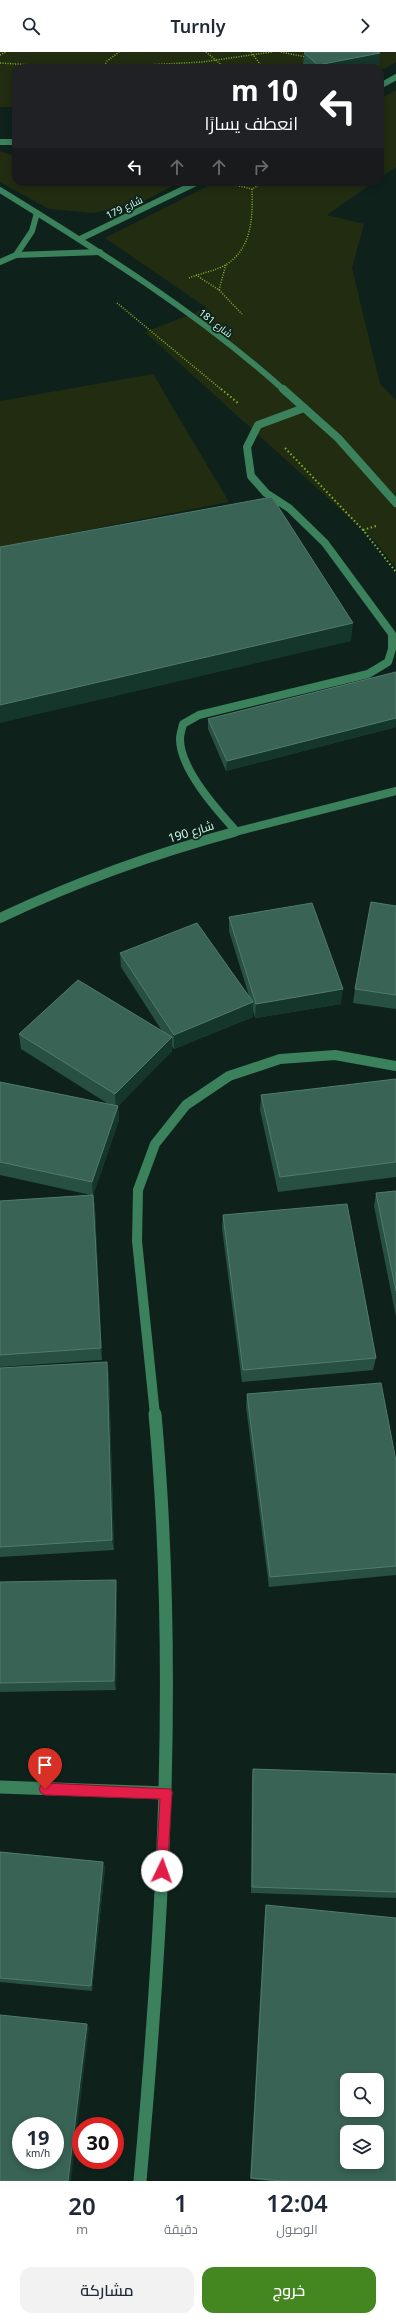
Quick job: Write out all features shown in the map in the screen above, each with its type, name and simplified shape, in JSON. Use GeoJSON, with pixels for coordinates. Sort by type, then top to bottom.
{"type":"FeatureCollection","features":[{"type":"Feature","properties":{"kind":"street"},"geometry":{"type":"LineString","coordinates":[[384,84],[396,77]]}},
{"type":"Feature","properties":{"kind":"street"},"geometry":{"type":"LineString","coordinates":[[0,142],[12,142]]}},
{"type":"Feature","properties":{"kind":"street","name":"شارع 179"},"geometry":{"type":"LineString","coordinates":[[80,239],[190,186]]}},
{"type":"Feature","properties":{"kind":"street","name":"شارع 181"},"geometry":{"type":"LineString","coordinates":[[0,190],[101,252],[158,290],[254,363],[338,438],[396,503]]}},
{"type":"Feature","properties":{"kind":"street"},"geometry":{"type":"LineString","coordinates":[[16,255],[32,231],[37,213]]}},
{"type":"Feature","properties":{"kind":"street"},"geometry":{"type":"LineString","coordinates":[[0,262],[16,255],[101,252]]}},
{"type":"Feature","properties":{"kind":"street"},"geometry":{"type":"LineString","coordinates":[[236,831],[209,800],[189,767],[180,742],[184,724],[199,715],[368,674],[388,662],[392,649],[392,634],[325,543],[289,508],[266,493],[251,476],[246,447],[258,425],[304,408]]}},
{"type":"Feature","properties":{"kind":"street","name":"شارع 190"},"geometry":{"type":"LineString","coordinates":[[0,917],[32,901],[150,857],[236,831],[396,791]]}},
{"type":"Feature","properties":{"kind":"street"},"geometry":{"type":"LineString","coordinates":[[140,2181],[154,2026],[166,1793],[165,1635],[161,1482],[149,1346],[137,1241],[138,1190],[155,1144],[186,1105],[229,1076],[280,1059],[335,1055],[396,1066]]}},
{"type":"Feature","properties":{"kind":"street"},"geometry":{"type":"LineString","coordinates":[[0,1787],[166,1793]]}},
{"type":"Feature","properties":{"kind":"path"},"geometry":{"type":"LineString","coordinates":[[0,55],[6,52]]}},
{"type":"Feature","properties":{"kind":"path"},"geometry":{"type":"LineString","coordinates":[[105,64],[106,61],[119,52]]}},
{"type":"Feature","properties":{"kind":"path"},"geometry":{"type":"LineString","coordinates":[[206,52],[222,64]]}},
{"type":"Feature","properties":{"kind":"path"},"geometry":{"type":"LineString","coordinates":[[251,52],[260,64]]}},
{"type":"Feature","properties":{"kind":"path"},"geometry":{"type":"LineString","coordinates":[[160,64],[216,60],[272,52]]}},
{"type":"Feature","properties":{"kind":"path"},"geometry":{"type":"LineString","coordinates":[[281,52],[310,57]]}},
{"type":"Feature","properties":{"kind":"path"},"geometry":{"type":"LineString","coordinates":[[0,63],[17,64]]}},
{"type":"Feature","properties":{"kind":"path"},"geometry":{"type":"LineString","coordinates":[[239,186],[252,189],[258,186]]}},
{"type":"Feature","properties":{"kind":"path"},"geometry":{"type":"LineString","coordinates":[[119,304],[226,264],[240,252],[248,238],[252,224],[252,189]]}},
{"type":"Feature","properties":{"kind":"path"},"geometry":{"type":"LineString","coordinates":[[219,290],[226,264]]}},
{"type":"Feature","properties":{"kind":"path"},"geometry":{"type":"LineString","coordinates":[[113,300],[262,423],[363,530],[396,572]]}},
{"type":"Feature","properties":{"kind":"green space"},"geometry":{"type":"Polygon","coordinates":[[[0,52],[396,52],[396,62],[384,69],[384,64],[12,64],[12,107],[0,107],[0,52]]]}},
{"type":"Feature","properties":{"kind":"green space"},"geometry":{"type":"Polygon","coordinates":[[[396,90],[396,167],[384,175],[384,97],[396,90]]]}},
{"type":"Feature","properties":{"kind":"green space"},"geometry":{"type":"Polygon","coordinates":[[[0,151],[12,155],[12,186],[172,186],[140,203],[94,213],[49,209],[0,182],[0,151]]]}},
{"type":"Feature","properties":{"kind":"green space"},"geometry":{"type":"Polygon","coordinates":[[[208,186],[368,186],[327,215],[364,224],[352,268],[380,384],[396,400],[396,568],[374,540],[145,332],[207,308],[105,238],[208,186]]]}},
{"type":"Feature","properties":{"kind":"green space"},"geometry":{"type":"Polygon","coordinates":[[[153,374],[229,502],[0,547],[0,401],[153,374]]]}},
{"type":"Feature","properties":{"kind":"building"},"geometry":{"type":"Polygon","coordinates":[[[378,52],[380,53],[317,64],[304,53],[378,52]]]}},
{"type":"Feature","properties":{"kind":"building"},"geometry":{"type":"Polygon","coordinates":[[[272,497],[353,623],[0,705],[0,547],[272,497]]]}},
{"type":"Feature","properties":{"kind":"building"},"geometry":{"type":"Polygon","coordinates":[[[396,672],[396,718],[227,761],[208,719],[396,672]]]}},
{"type":"Feature","properties":{"kind":"building"},"geometry":{"type":"Polygon","coordinates":[[[371,902],[396,906],[396,995],[355,989],[371,902]]]}},
{"type":"Feature","properties":{"kind":"building"},"geometry":{"type":"Polygon","coordinates":[[[312,903],[343,989],[256,1004],[229,917],[312,903]]]}},
{"type":"Feature","properties":{"kind":"building"},"geometry":{"type":"Polygon","coordinates":[[[197,923],[253,1002],[174,1035],[120,953],[197,923]]]}},
{"type":"Feature","properties":{"kind":"building"},"geometry":{"type":"Polygon","coordinates":[[[78,980],[172,1037],[115,1094],[19,1034],[78,980]]]}},
{"type":"Feature","properties":{"kind":"building"},"geometry":{"type":"Polygon","coordinates":[[[396,1079],[396,1162],[280,1177],[261,1095],[396,1079]]]}},
{"type":"Feature","properties":{"kind":"building"},"geometry":{"type":"Polygon","coordinates":[[[0,1082],[118,1106],[92,1182],[0,1162],[0,1082]]]}},
{"type":"Feature","properties":{"kind":"building"},"geometry":{"type":"Polygon","coordinates":[[[396,1191],[396,1291],[376,1193],[396,1191]]]}},
{"type":"Feature","properties":{"kind":"building"},"geometry":{"type":"Polygon","coordinates":[[[93,1195],[101,1348],[0,1355],[0,1201],[93,1195]]]}},
{"type":"Feature","properties":{"kind":"building"},"geometry":{"type":"Polygon","coordinates":[[[347,1204],[376,1358],[243,1370],[223,1215],[347,1204]]]}},
{"type":"Feature","properties":{"kind":"building"},"geometry":{"type":"Polygon","coordinates":[[[107,1362],[112,1540],[0,1547],[0,1368],[107,1362]]]}},
{"type":"Feature","properties":{"kind":"building"},"geometry":{"type":"Polygon","coordinates":[[[381,1383],[396,1461],[396,1566],[270,1577],[247,1394],[381,1383]]]}},
{"type":"Feature","properties":{"kind":"building"},"geometry":{"type":"Polygon","coordinates":[[[116,1580],[114,1681],[0,1683],[0,1582],[116,1580]]]}},
{"type":"Feature","properties":{"kind":"building"},"geometry":{"type":"Polygon","coordinates":[[[253,1769],[396,1774],[396,1892],[252,1887],[253,1769]]]}},
{"type":"Feature","properties":{"kind":"building"},"geometry":{"type":"Polygon","coordinates":[[[0,1852],[103,1862],[91,1986],[0,1978],[0,1852]]]}},
{"type":"Feature","properties":{"kind":"building"},"geometry":{"type":"Polygon","coordinates":[[[266,1905],[396,1918],[396,2181],[282,2181],[251,2178],[266,1905]]]}},
{"type":"Feature","properties":{"kind":"building"},"geometry":{"type":"Polygon","coordinates":[[[0,2015],[87,2024],[76,2117],[72,2117],[72,2148],[68,2181],[0,2181],[0,2015]]]}},
{"type":"Feature","properties":{"kind":"route"},"geometry":{"type":"LineString","coordinates":[[45,1789],[166,1793],[162,1871]]}}]}
